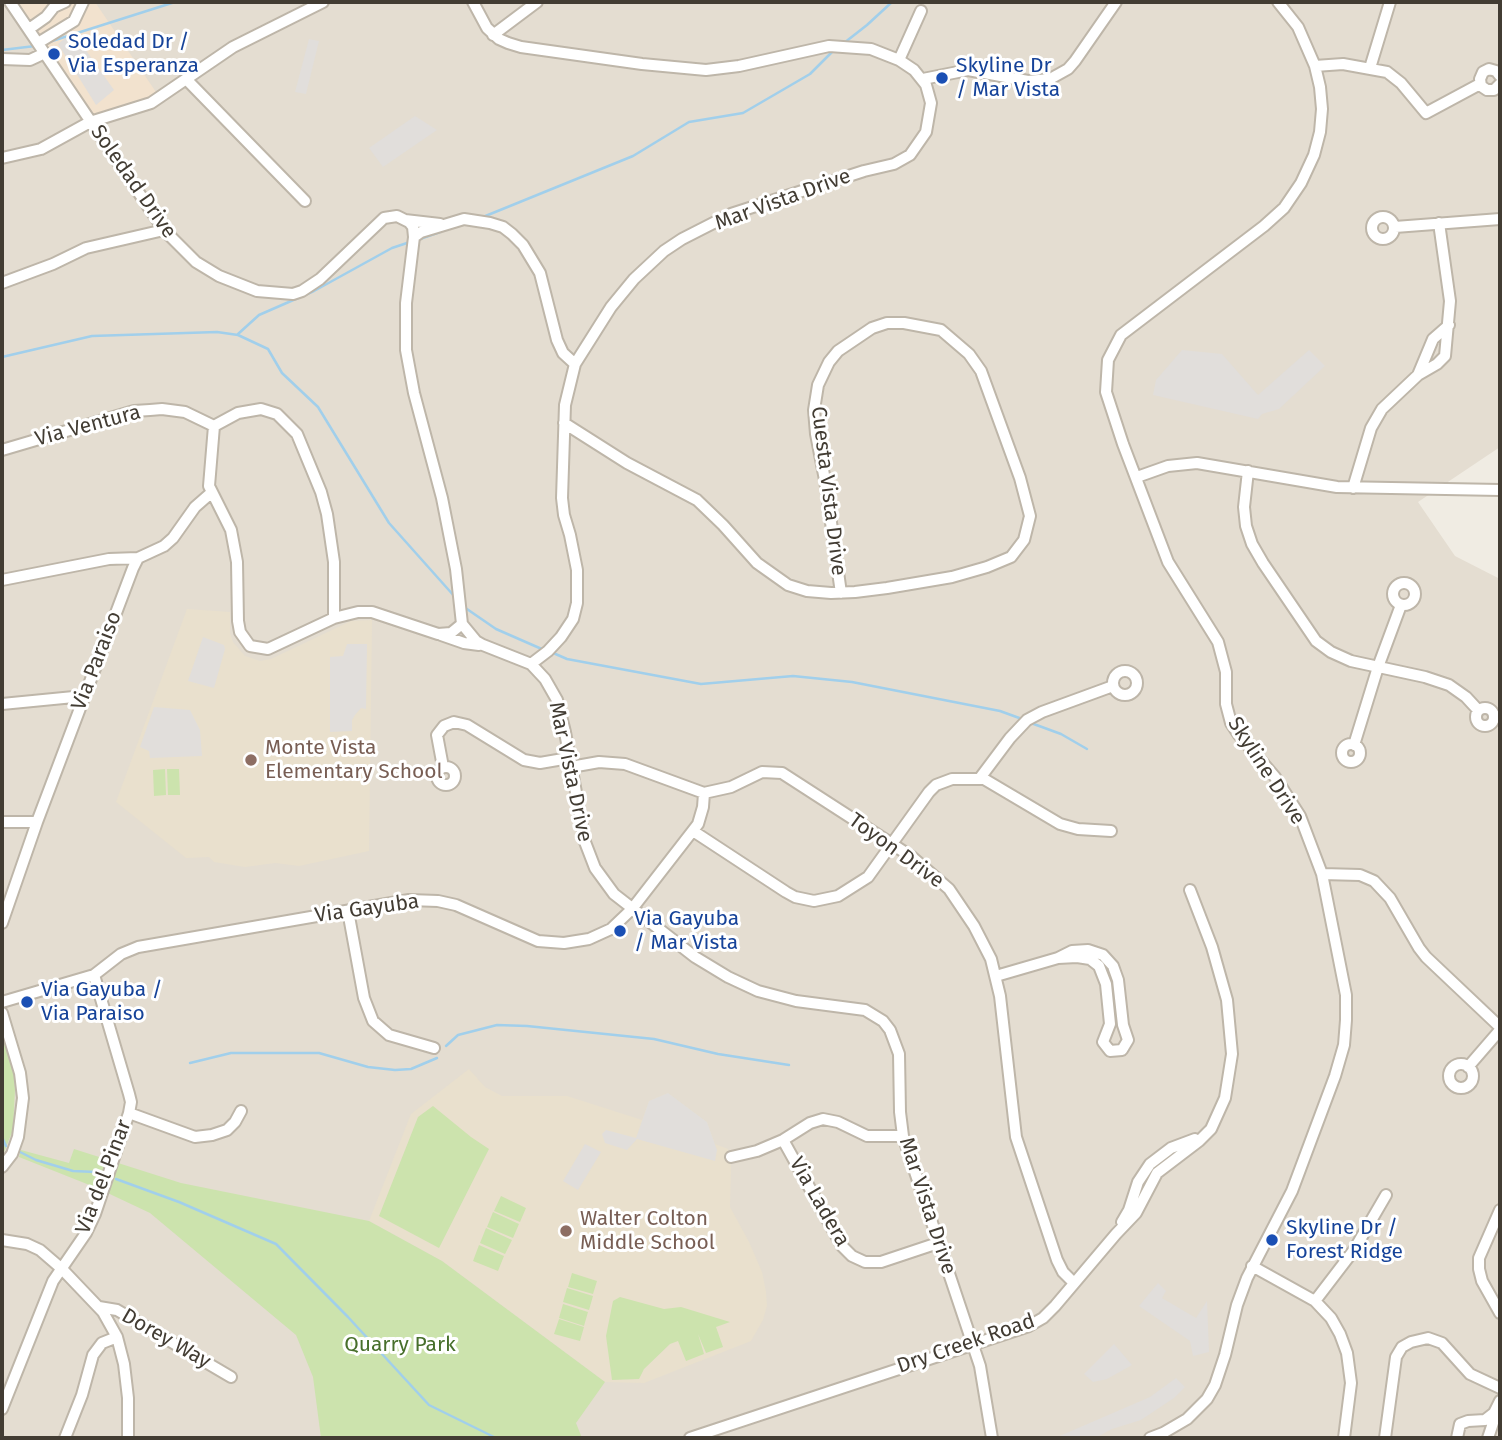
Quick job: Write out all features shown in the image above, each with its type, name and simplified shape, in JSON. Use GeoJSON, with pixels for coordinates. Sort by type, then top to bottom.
{"type":"FeatureCollection","features":[{"type":"Feature","properties":{"kind":"street","name":"Soledad Drive"},"geometry":{"type":"LineString","coordinates":[[10,2],[164,230],[184,253],[219,276],[246,288],[280,295],[293,294],[310,286],[384,218],[397,216],[405,220],[443,224]]}},
{"type":"Feature","properties":{"kind":"street"},"geometry":{"type":"LineString","coordinates":[[29,29],[65,2]]}},
{"type":"Feature","properties":{"kind":"street"},"geometry":{"type":"LineString","coordinates":[[38,43],[78,17],[81,2]]}},
{"type":"Feature","properties":{"kind":"street"},"geometry":{"type":"LineString","coordinates":[[2,158],[41,149],[90,122],[146,106],[233,47],[306,5],[323,2]]}},
{"type":"Feature","properties":{"kind":"street"},"geometry":{"type":"LineString","coordinates":[[473,2],[493,34],[521,47],[687,69],[739,66],[839,45],[871,49],[899,60],[914,69],[923,79],[968,70],[1028,81],[1049,79],[1068,69],[1116,2]]}},
{"type":"Feature","properties":{"kind":"street"},"geometry":{"type":"LineString","coordinates":[[493,34],[537,2]]}},
{"type":"Feature","properties":{"kind":"street","name":"Skyline Drive"},"geometry":{"type":"LineString","coordinates":[[1150,1438],[1187,1419],[1207,1399],[1221,1370],[1237,1305],[1252,1266],[1295,1182],[1344,1045],[1346,995],[1322,874],[1300,816],[1275,777],[1231,723],[1227,704],[1226,672],[1218,642],[1168,562],[1108,403],[1106,370],[1111,351],[1121,335],[1207,271],[1284,208],[1301,183],[1314,155],[1322,109],[1315,66],[1298,27],[1278,2]]}},
{"type":"Feature","properties":{"kind":"street"},"geometry":{"type":"LineString","coordinates":[[1370,68],[1390,2]]}},
{"type":"Feature","properties":{"kind":"street"},"geometry":{"type":"LineString","coordinates":[[899,60],[921,11]]}},
{"type":"Feature","properties":{"kind":"street"},"geometry":{"type":"LineString","coordinates":[[49,13],[50,25],[61,29]]}},
{"type":"Feature","properties":{"kind":"street"},"geometry":{"type":"LineString","coordinates":[[2,59],[30,61],[45,53]]}},
{"type":"Feature","properties":{"kind":"street"},"geometry":{"type":"LineString","coordinates":[[1315,66],[1343,64],[1370,68],[1394,76],[1426,113],[1480,84]]}},
{"type":"Feature","properties":{"kind":"street"},"geometry":{"type":"LineString","coordinates":[[1500,76],[1493,69],[1486,70],[1481,75],[1480,84],[1490,91],[1497,89],[1500,84]]}},
{"type":"Feature","properties":{"kind":"street","name":"Mar Vista Drive"},"geometry":{"type":"LineString","coordinates":[[923,79],[931,103],[930,117],[923,139],[910,155],[894,164],[864,171],[731,214],[664,251],[634,279],[611,307],[575,365],[564,423],[562,498],[577,570],[577,603],[573,619],[561,637],[531,664],[545,679],[557,700],[590,858],[610,889],[632,909],[713,969],[743,985],[796,1002],[865,1010],[883,1021],[890,1030],[899,1054],[903,1136],[984,1383],[992,1438]]}},
{"type":"Feature","properties":{"kind":"street"},"geometry":{"type":"LineString","coordinates":[[187,80],[305,201]]}},
{"type":"Feature","properties":{"kind":"street"},"geometry":{"type":"LineString","coordinates":[[1395,227],[1500,219]]}},
{"type":"Feature","properties":{"kind":"street"},"geometry":{"type":"LineString","coordinates":[[405,220],[413,227],[414,237],[406,303],[406,350],[414,393],[442,498],[456,569],[462,624],[476,641],[531,664]]}},
{"type":"Feature","properties":{"kind":"street"},"geometry":{"type":"LineString","coordinates":[[414,237],[421,232],[458,220],[470,220],[503,228],[512,234],[540,274],[557,340],[563,353],[575,365]]}},
{"type":"Feature","properties":{"kind":"street"},"geometry":{"type":"LineString","coordinates":[[1353,488],[1363,451],[1377,417],[1390,400],[1418,375],[1442,361],[1447,348],[1449,290],[1438,223]]}},
{"type":"Feature","properties":{"kind":"street"},"geometry":{"type":"LineString","coordinates":[[2,283],[86,248],[164,230]]}},
{"type":"Feature","properties":{"kind":"street","name":"Cuesta Vista Drive"},"geometry":{"type":"LineString","coordinates":[[564,423],[627,463],[697,500],[757,562],[780,581],[807,591],[841,593],[952,576],[987,567],[1011,557],[1024,540],[1029,525],[1029,508],[981,371],[956,342],[936,328],[904,323],[887,323],[872,328],[838,351],[829,362],[818,385],[814,410],[816,434],[829,502],[841,593]]}},
{"type":"Feature","properties":{"kind":"street"},"geometry":{"type":"LineString","coordinates":[[1418,375],[1433,339],[1449,325]]}},
{"type":"Feature","properties":{"kind":"street","name":"Via Ventura"},"geometry":{"type":"LineString","coordinates":[[2,450],[134,411],[162,409],[185,412],[214,426]]}},
{"type":"Feature","properties":{"kind":"street"},"geometry":{"type":"LineString","coordinates":[[334,618],[334,562],[327,514],[297,434],[290,424],[277,414],[261,410],[238,413],[214,426],[209,469],[211,493],[231,530],[237,562],[238,621],[240,632],[250,646],[268,649],[334,618],[358,612],[379,613],[464,643],[483,645]]}},
{"type":"Feature","properties":{"kind":"street"},"geometry":{"type":"LineString","coordinates":[[1137,477],[1168,466],[1211,464],[1317,485],[1499,490]]}},
{"type":"Feature","properties":{"kind":"street"},"geometry":{"type":"LineString","coordinates":[[1248,471],[1244,507],[1252,544],[1269,574],[1316,641],[1340,657],[1449,685],[1478,710]]}},
{"type":"Feature","properties":{"kind":"street"},"geometry":{"type":"LineString","coordinates":[[2,580],[109,559],[138,558],[168,542],[195,507],[211,493]]}},
{"type":"Feature","properties":{"kind":"street","name":"Via Paraiso"},"geometry":{"type":"LineString","coordinates":[[2,923],[37,822],[138,558]]}},
{"type":"Feature","properties":{"kind":"street"},"geometry":{"type":"LineString","coordinates":[[1354,745],[1401,605]]}},
{"type":"Feature","properties":{"kind":"street"},"geometry":{"type":"LineString","coordinates":[[438,634],[451,633],[462,624]]}},
{"type":"Feature","properties":{"kind":"street"},"geometry":{"type":"LineString","coordinates":[[980,778],[1016,730],[1027,720],[1113,686]]}},
{"type":"Feature","properties":{"kind":"street"},"geometry":{"type":"LineString","coordinates":[[2,704],[84,696]]}},
{"type":"Feature","properties":{"kind":"street"},"geometry":{"type":"LineString","coordinates":[[443,767],[437,736],[444,726],[454,722],[467,725],[524,760],[540,763],[625,764],[704,793]]}},
{"type":"Feature","properties":{"kind":"street","name":"Toyon Drive"},"geometry":{"type":"LineString","coordinates":[[704,793],[731,787],[762,772],[782,773],[892,844],[926,868],[948,889],[974,926],[991,959],[1011,1076],[1016,1137],[1057,1260],[1063,1272],[1074,1283]]}},
{"type":"Feature","properties":{"kind":"street"},"geometry":{"type":"LineString","coordinates":[[693,831],[786,892],[814,901],[830,899],[860,883],[875,870],[936,785],[952,779],[980,778],[994,783],[1060,824],[1079,829],[1111,831]]}},
{"type":"Feature","properties":{"kind":"street","name":"Via Gayuba"},"geometry":{"type":"LineString","coordinates":[[2,1002],[94,975],[121,954],[138,947],[400,901],[438,901],[471,911],[530,939],[564,943],[589,939],[603,934],[632,909],[693,831],[702,813],[704,793]]}},
{"type":"Feature","properties":{"kind":"street"},"geometry":{"type":"LineString","coordinates":[[2,822],[37,822]]}},
{"type":"Feature","properties":{"kind":"street"},"geometry":{"type":"LineString","coordinates":[[1322,874],[1360,874],[1374,881],[1390,898],[1426,957],[1500,1028],[1468,1067]]}},
{"type":"Feature","properties":{"kind":"street","name":"Dry Creek Road"},"geometry":{"type":"LineString","coordinates":[[690,1438],[1036,1322],[1049,1313],[1136,1213],[1157,1173],[1206,1134],[1218,1118],[1225,1098],[1233,1044],[1221,975],[1190,890]]}},
{"type":"Feature","properties":{"kind":"street"},"geometry":{"type":"LineString","coordinates":[[348,911],[364,998],[373,1021],[389,1035],[434,1048]]}},
{"type":"Feature","properties":{"kind":"street"},"geometry":{"type":"LineString","coordinates":[[996,976],[1058,958],[1072,951],[1088,950],[1103,955],[1113,966],[1120,988],[1123,1025],[1128,1040],[1122,1050],[1111,1051],[1103,1042],[1110,1019],[1106,984],[1099,967],[1084,957],[1058,958]]}},
{"type":"Feature","properties":{"kind":"street","name":"Via del Pinar"},"geometry":{"type":"LineString","coordinates":[[2,1409],[53,1281],[86,1233],[95,1214],[129,1113],[129,1094],[94,975]]}},
{"type":"Feature","properties":{"kind":"street"},"geometry":{"type":"LineString","coordinates":[[2,1013],[20,1073],[23,1098],[16,1145],[2,1167]]}},
{"type":"Feature","properties":{"kind":"street"},"geometry":{"type":"LineString","coordinates":[[129,1113],[195,1137],[227,1130],[241,1111]]}},
{"type":"Feature","properties":{"kind":"street"},"geometry":{"type":"LineString","coordinates":[[731,1157],[757,1151],[823,1119],[838,1122],[867,1136],[903,1136]]}},
{"type":"Feature","properties":{"kind":"street","name":"Via Ladera"},"geometry":{"type":"LineString","coordinates":[[783,1140],[842,1246],[852,1256],[865,1262],[881,1262],[938,1243]]}},
{"type":"Feature","properties":{"kind":"street"},"geometry":{"type":"LineString","coordinates":[[1315,1301],[1354,1250],[1386,1195]]}},
{"type":"Feature","properties":{"kind":"street"},"geometry":{"type":"LineString","coordinates":[[1500,1210],[1479,1258],[1482,1281],[1500,1313]]}},
{"type":"Feature","properties":{"kind":"street"},"geometry":{"type":"LineString","coordinates":[[2,1240],[27,1244],[40,1250],[99,1307],[117,1337],[127,1382],[128,1438]]}},
{"type":"Feature","properties":{"kind":"street"},"geometry":{"type":"LineString","coordinates":[[1252,1266],[1315,1301],[1335,1325],[1347,1353],[1351,1382],[1344,1438]]}},
{"type":"Feature","properties":{"kind":"street","name":"Dorey Way"},"geometry":{"type":"LineString","coordinates":[[99,1307],[117,1310],[231,1377]]}},
{"type":"Feature","properties":{"kind":"street"},"geometry":{"type":"LineString","coordinates":[[65,1438],[82,1395],[93,1355],[102,1343],[117,1337]]}},
{"type":"Feature","properties":{"kind":"street"},"geometry":{"type":"LineString","coordinates":[[1385,1438],[1396,1357],[1402,1347],[1411,1342],[1428,1338],[1442,1343],[1470,1374],[1500,1388]]}},
{"type":"Feature","properties":{"kind":"street"},"geometry":{"type":"LineString","coordinates":[[1457,1438],[1460,1424],[1468,1420],[1485,1420],[1494,1413],[1500,1402]]}},
{"type":"Feature","properties":{"kind":"street"},"geometry":{"type":"LineString","coordinates":[[1488,1438],[1500,1402]]}},
{"type":"Feature","properties":{"kind":"shaded area"},"geometry":{"type":"Polygon","coordinates":[[[2,2],[1500,2],[1500,447],[1418,502],[1455,556],[1500,579],[1500,1438],[2,1438],[2,2]]]}},
{"type":"Feature","properties":{"kind":"shaded area"},"geometry":{"type":"Polygon","coordinates":[[[13,2],[95,2],[158,95],[144,102],[84,118],[13,2]]]}},
{"type":"Feature","properties":{"kind":"shaded area"},"geometry":{"type":"Polygon","coordinates":[[[73,32],[114,90],[96,105],[58,44],[73,32]]]}},
{"type":"Feature","properties":{"kind":"shaded area"},"geometry":{"type":"Polygon","coordinates":[[[309,39],[319,41],[306,94],[295,92],[309,39]]]}},
{"type":"Feature","properties":{"kind":"shaded area"},"geometry":{"type":"Polygon","coordinates":[[[415,116],[437,130],[383,167],[369,148],[415,116]]]}},
{"type":"Feature","properties":{"kind":"shaded area"},"geometry":{"type":"Polygon","coordinates":[[[1182,350],[1222,354],[1258,395],[1309,350],[1325,366],[1279,409],[1262,414],[1258,419],[1153,395],[1156,380],[1182,350]]]}},
{"type":"Feature","properties":{"kind":"shaded area","name":"Monte Vista Elementary School"},"geometry":{"type":"Polygon","coordinates":[[[187,609],[230,612],[233,642],[245,656],[260,661],[271,659],[351,621],[372,620],[369,851],[299,866],[275,863],[245,867],[214,862],[209,857],[186,858],[116,802],[187,609]]]}},
{"type":"Feature","properties":{"kind":"shaded area"},"geometry":{"type":"Polygon","coordinates":[[[203,637],[224,645],[225,649],[214,688],[188,681],[203,637]]]}},
{"type":"Feature","properties":{"kind":"shaded area"},"geometry":{"type":"Polygon","coordinates":[[[347,644],[367,644],[366,709],[361,708],[355,715],[352,731],[330,732],[330,657],[343,656],[347,644]]]}},
{"type":"Feature","properties":{"kind":"shaded area"},"geometry":{"type":"Polygon","coordinates":[[[154,707],[190,710],[200,730],[202,756],[150,758],[149,751],[140,747],[154,707]]]}},
{"type":"Feature","properties":{"kind":"shaded area","name":"Walter Colton Middle School"},"geometry":{"type":"Polygon","coordinates":[[[469,1069],[485,1087],[502,1096],[567,1096],[642,1120],[649,1101],[668,1093],[707,1122],[715,1144],[728,1149],[731,1167],[730,1207],[762,1272],[767,1306],[763,1320],[751,1341],[644,1383],[605,1382],[442,1261],[369,1221],[411,1114],[469,1069]]]}},
{"type":"Feature","properties":{"kind":"shaded area"},"geometry":{"type":"Polygon","coordinates":[[[668,1093],[707,1122],[717,1150],[715,1161],[637,1139],[627,1150],[605,1143],[602,1134],[606,1130],[636,1138],[649,1101],[668,1093]]]}},
{"type":"Feature","properties":{"kind":"shaded area"},"geometry":{"type":"Polygon","coordinates":[[[585,1144],[601,1152],[578,1190],[563,1181],[585,1144]]]}},
{"type":"Feature","properties":{"kind":"shaded area"},"geometry":{"type":"Polygon","coordinates":[[[1158,1283],[1166,1291],[1162,1298],[1196,1318],[1207,1301],[1209,1352],[1193,1356],[1190,1341],[1139,1306],[1158,1283]]]}},
{"type":"Feature","properties":{"kind":"shaded area"},"geometry":{"type":"Polygon","coordinates":[[[1114,1344],[1132,1365],[1107,1379],[1093,1382],[1084,1374],[1114,1344]]]}},
{"type":"Feature","properties":{"kind":"shaded area"},"geometry":{"type":"Polygon","coordinates":[[[1176,1378],[1185,1387],[1174,1398],[1141,1420],[1112,1429],[1095,1438],[1055,1438],[1150,1397],[1176,1378]]]}},
{"type":"Feature","properties":{"kind":"green space"},"geometry":{"type":"Polygon","coordinates":[[[165,769],[166,795],[154,796],[153,770],[165,769]]]}},
{"type":"Feature","properties":{"kind":"green space"},"geometry":{"type":"Polygon","coordinates":[[[167,769],[179,769],[180,795],[168,795],[167,769]]]}},
{"type":"Feature","properties":{"kind":"green space"},"geometry":{"type":"Polygon","coordinates":[[[2,1028],[15,1090],[13,1130],[2,1157],[2,1028]]]}},
{"type":"Feature","properties":{"kind":"green space"},"geometry":{"type":"Polygon","coordinates":[[[433,1106],[489,1149],[439,1248],[379,1216],[418,1117],[433,1106]]]}},
{"type":"Feature","properties":{"kind":"green space","name":"Quarry Park"},"geometry":{"type":"Polygon","coordinates":[[[74,1149],[181,1183],[369,1221],[442,1261],[605,1382],[576,1423],[582,1438],[321,1438],[313,1377],[296,1335],[150,1213],[97,1188],[19,1157],[21,1150],[69,1163],[74,1149]]]}},
{"type":"Feature","properties":{"kind":"green space"},"geometry":{"type":"Polygon","coordinates":[[[501,1196],[526,1208],[520,1222],[494,1211],[501,1196]]]}},
{"type":"Feature","properties":{"kind":"green space"},"geometry":{"type":"Polygon","coordinates":[[[493,1212],[519,1224],[513,1238],[487,1227],[493,1212]]]}},
{"type":"Feature","properties":{"kind":"green space"},"geometry":{"type":"Polygon","coordinates":[[[486,1228],[512,1240],[505,1254],[480,1243],[486,1228]]]}},
{"type":"Feature","properties":{"kind":"green space"},"geometry":{"type":"Polygon","coordinates":[[[479,1245],[504,1256],[498,1271],[473,1261],[479,1245]]]}},
{"type":"Feature","properties":{"kind":"green space"},"geometry":{"type":"Polygon","coordinates":[[[572,1273],[597,1281],[593,1294],[568,1287],[572,1273]]]}},
{"type":"Feature","properties":{"kind":"green space"},"geometry":{"type":"Polygon","coordinates":[[[567,1288],[593,1296],[589,1310],[563,1302],[567,1288]]]}},
{"type":"Feature","properties":{"kind":"green space"},"geometry":{"type":"Polygon","coordinates":[[[620,1297],[664,1309],[681,1307],[730,1322],[716,1327],[723,1347],[706,1353],[698,1334],[704,1354],[686,1361],[678,1341],[670,1344],[644,1369],[639,1379],[612,1380],[606,1336],[613,1301],[620,1297]]]}},
{"type":"Feature","properties":{"kind":"green space"},"geometry":{"type":"Polygon","coordinates":[[[563,1304],[588,1312],[584,1326],[559,1318],[563,1304]]]}},
{"type":"Feature","properties":{"kind":"green space"},"geometry":{"type":"Polygon","coordinates":[[[559,1319],[584,1327],[580,1341],[554,1334],[559,1319]]]}},
{"type":"Feature","properties":{"kind":"waterway"},"geometry":{"type":"LineString","coordinates":[[52,41],[175,2]]}},
{"type":"Feature","properties":{"kind":"waterway"},"geometry":{"type":"LineString","coordinates":[[844,43],[892,2]]}},
{"type":"Feature","properties":{"kind":"waterway"},"geometry":{"type":"LineString","coordinates":[[2,50],[35,46]]}},
{"type":"Feature","properties":{"kind":"waterway"},"geometry":{"type":"LineString","coordinates":[[483,217],[633,156],[689,122],[743,113],[810,74],[833,51]]}},
{"type":"Feature","properties":{"kind":"waterway"},"geometry":{"type":"LineString","coordinates":[[420,239],[440,232]]}},
{"type":"Feature","properties":{"kind":"waterway"},"geometry":{"type":"LineString","coordinates":[[238,334],[259,315],[314,291],[392,248],[410,242]]}},
{"type":"Feature","properties":{"kind":"waterway"},"geometry":{"type":"LineString","coordinates":[[2,357],[92,336],[217,332],[238,335],[268,349],[282,373],[318,407],[389,523],[455,597]]}},
{"type":"Feature","properties":{"kind":"waterway"},"geometry":{"type":"LineString","coordinates":[[464,607],[496,629],[544,650]]}},
{"type":"Feature","properties":{"kind":"waterway"},"geometry":{"type":"LineString","coordinates":[[551,652],[567,659],[701,684],[793,676],[852,682],[1000,711],[1022,719]]}},
{"type":"Feature","properties":{"kind":"waterway"},"geometry":{"type":"LineString","coordinates":[[1031,723],[1061,734],[1087,749]]}},
{"type":"Feature","properties":{"kind":"waterway"},"geometry":{"type":"LineString","coordinates":[[446,1046],[458,1035],[497,1025],[527,1026],[654,1039],[718,1054],[789,1065]]}},
{"type":"Feature","properties":{"kind":"waterway"},"geometry":{"type":"LineString","coordinates":[[190,1063],[231,1053],[319,1053],[368,1067],[395,1070],[411,1069],[437,1058]]}},
{"type":"Feature","properties":{"kind":"waterway"},"geometry":{"type":"LineString","coordinates":[[2,1137],[6,1146]]}},
{"type":"Feature","properties":{"kind":"waterway"},"geometry":{"type":"LineString","coordinates":[[20,1152],[36,1160],[73,1171],[96,1172]]}},
{"type":"Feature","properties":{"kind":"waterway"},"geometry":{"type":"LineString","coordinates":[[116,1179],[179,1202],[276,1244],[429,1405],[496,1438]]}},
{"type":"Feature","properties":{"kind":"place","name":"Soledad Dr / Via Esperanza"},"geometry":{"type":"Point","coordinates":[54,54]}},
{"type":"Feature","properties":{"kind":"place","name":"Skyline Dr / Mar Vista"},"geometry":{"type":"Point","coordinates":[942,78]}},
{"type":"Feature","properties":{"kind":"place","name":"Monte Vista Elementary School"},"geometry":{"type":"Point","coordinates":[251,760]}},
{"type":"Feature","properties":{"kind":"place","name":"Via Gayuba / Mar Vista"},"geometry":{"type":"Point","coordinates":[620,931]}},
{"type":"Feature","properties":{"kind":"place","name":"Via Gayuba / Via Paraiso"},"geometry":{"type":"Point","coordinates":[27,1002]}},
{"type":"Feature","properties":{"kind":"place","name":"Walter Colton Middle School"},"geometry":{"type":"Point","coordinates":[566,1231]}},
{"type":"Feature","properties":{"kind":"place","name":"Skyline Dr / Forest Ridge"},"geometry":{"type":"Point","coordinates":[1272,1240]}}]}
